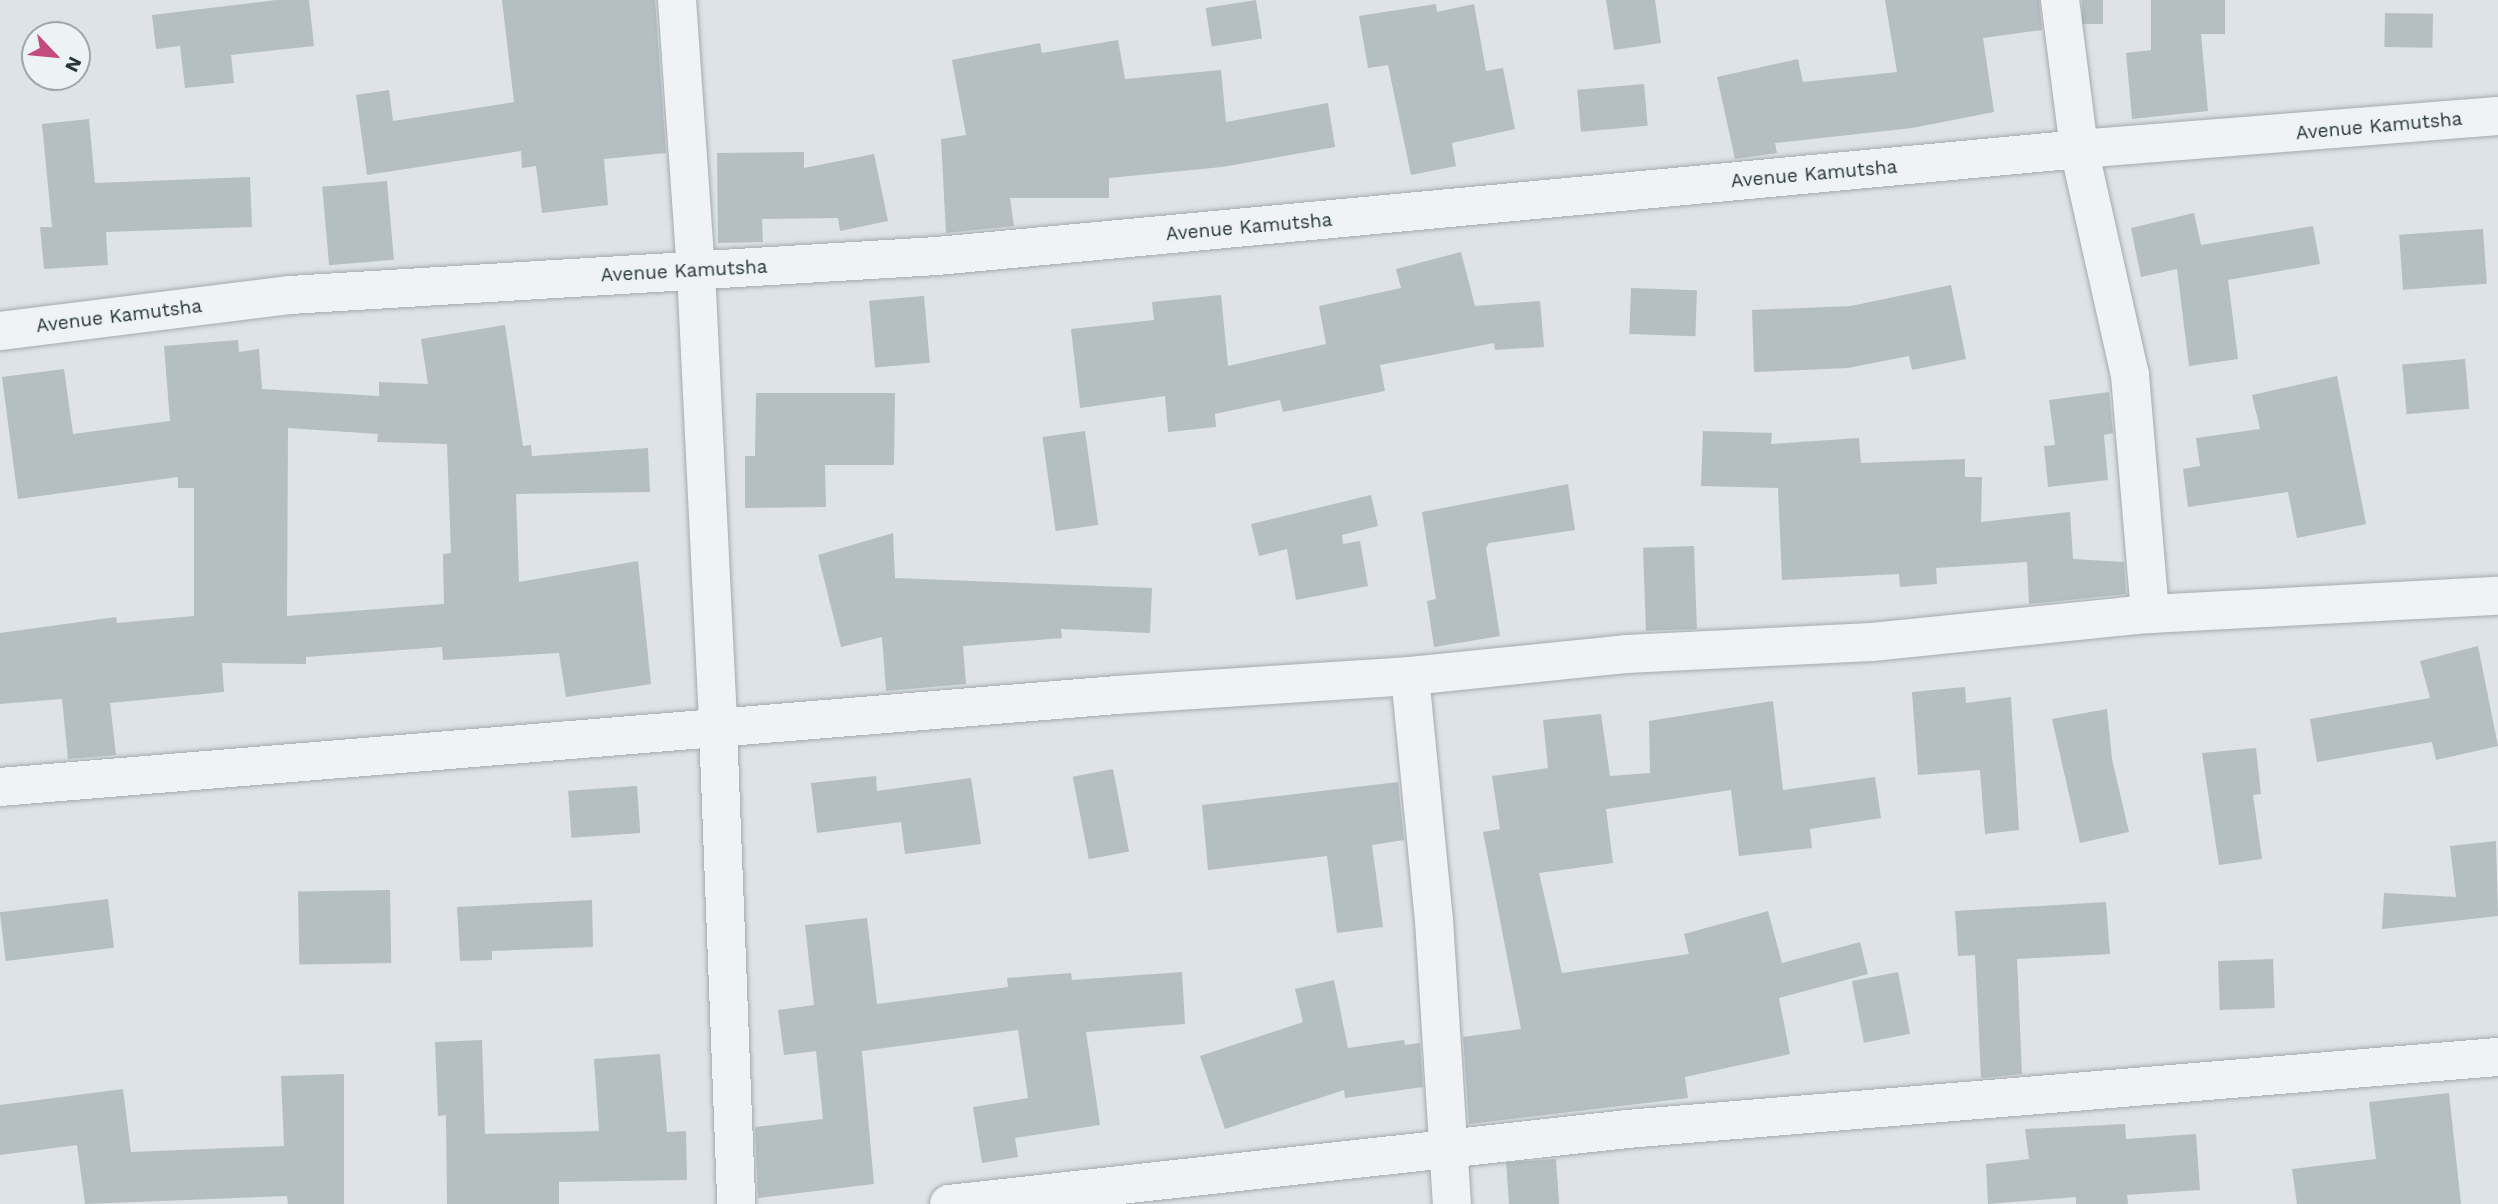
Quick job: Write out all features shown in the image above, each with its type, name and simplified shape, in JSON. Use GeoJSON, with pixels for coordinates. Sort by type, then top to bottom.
{"type":"FeatureCollection","features":[{"type":"Feature","properties":{"kind":"street"},"geometry":{"type":"LineString","coordinates":[[677,0],[696,271],[718,727],[736,1204]]}},
{"type":"Feature","properties":{"kind":"street"},"geometry":{"type":"LineString","coordinates":[[2060,0],[2079,149],[2130,375],[2150,614]]}},
{"type":"Feature","properties":{"kind":"street","name":"Avenue Kamutsha"},"geometry":{"type":"LineString","coordinates":[[0,331],[290,295],[937,256],[2079,149],[2498,116]]}},
{"type":"Feature","properties":{"kind":"street"},"geometry":{"type":"LineString","coordinates":[[0,787],[718,727],[1410,676],[1626,654],[1872,642],[2150,614],[2498,596]]}},
{"type":"Feature","properties":{"kind":"street"},"geometry":{"type":"LineString","coordinates":[[1410,676],[1434,920],[1452,1204]]}},
{"type":"Feature","properties":{"kind":"street"},"geometry":{"type":"LineString","coordinates":[[949,1204],[1448,1146],[2498,1057]]}},
{"type":"Feature","properties":{"kind":"building"},"geometry":{"type":"Polygon","coordinates":[[[276,0],[309,0],[314,46],[231,55],[234,83],[185,88],[180,46],[156,49],[152,15],[276,0]]]}},
{"type":"Feature","properties":{"kind":"building"},"geometry":{"type":"Polygon","coordinates":[[[502,0],[655,0],[666,153],[604,159],[608,205],[542,213],[536,166],[522,168],[521,151],[367,175],[356,95],[389,90],[393,121],[514,102],[502,0]]]}},
{"type":"Feature","properties":{"kind":"building"},"geometry":{"type":"Polygon","coordinates":[[[1256,0],[1262,39],[1212,46],[1206,8],[1256,0]]]}},
{"type":"Feature","properties":{"kind":"building"},"geometry":{"type":"Polygon","coordinates":[[[1606,0],[1655,0],[1661,43],[1614,50],[1606,0]]]}},
{"type":"Feature","properties":{"kind":"building"},"geometry":{"type":"Polygon","coordinates":[[[1885,0],[2039,0],[2042,30],[1983,38],[1994,112],[1912,128],[1775,143],[1777,153],[1735,159],[1717,77],[1798,59],[1803,82],[1897,72],[1885,0]]]}},
{"type":"Feature","properties":{"kind":"building"},"geometry":{"type":"Polygon","coordinates":[[[2082,0],[2103,0],[2103,24],[2082,24],[2082,0]]]}},
{"type":"Feature","properties":{"kind":"building"},"geometry":{"type":"Polygon","coordinates":[[[2151,0],[2225,0],[2225,34],[2201,34],[2208,111],[2132,119],[2126,53],[2151,50],[2151,0]]]}},
{"type":"Feature","properties":{"kind":"building"},"geometry":{"type":"Polygon","coordinates":[[[1436,4],[1437,12],[1474,4],[1486,71],[1503,68],[1515,129],[1452,143],[1456,166],[1411,175],[1388,65],[1368,68],[1359,16],[1436,4]]]}},
{"type":"Feature","properties":{"kind":"building"},"geometry":{"type":"Polygon","coordinates":[[[2385,13],[2433,14],[2432,48],[2384,47],[2385,13]]]}},
{"type":"Feature","properties":{"kind":"building"},"geometry":{"type":"Polygon","coordinates":[[[1118,40],[1125,79],[1221,70],[1226,122],[1328,103],[1335,147],[1222,167],[1109,178],[1109,198],[1010,198],[1014,226],[946,233],[941,139],[966,135],[952,60],[1040,43],[1042,53],[1118,40]]]}},
{"type":"Feature","properties":{"kind":"building"},"geometry":{"type":"Polygon","coordinates":[[[1644,84],[1648,126],[1581,132],[1577,90],[1644,84]]]}},
{"type":"Feature","properties":{"kind":"building"},"geometry":{"type":"Polygon","coordinates":[[[89,119],[95,183],[250,177],[252,227],[106,232],[108,265],[44,269],[40,227],[52,227],[42,124],[89,119]]]}},
{"type":"Feature","properties":{"kind":"building"},"geometry":{"type":"Polygon","coordinates":[[[804,152],[804,168],[874,154],[888,221],[840,231],[838,218],[762,219],[763,242],[718,243],[717,153],[804,152]]]}},
{"type":"Feature","properties":{"kind":"building"},"geometry":{"type":"Polygon","coordinates":[[[387,181],[394,260],[329,265],[322,187],[387,181]]]}},
{"type":"Feature","properties":{"kind":"building"},"geometry":{"type":"Polygon","coordinates":[[[2194,213],[2201,245],[2313,226],[2320,264],[2228,280],[2238,359],[2189,366],[2177,269],[2141,277],[2131,228],[2194,213]]]}},
{"type":"Feature","properties":{"kind":"building"},"geometry":{"type":"Polygon","coordinates":[[[2483,229],[2487,284],[2403,290],[2399,235],[2483,229]]]}},
{"type":"Feature","properties":{"kind":"building"},"geometry":{"type":"Polygon","coordinates":[[[1461,252],[1475,306],[1540,301],[1544,347],[1495,350],[1494,343],[1380,365],[1385,391],[1283,412],[1280,400],[1215,414],[1216,427],[1168,432],[1165,396],[1080,408],[1071,329],[1154,320],[1152,302],[1221,295],[1228,366],[1326,344],[1319,306],[1401,288],[1396,269],[1461,252]]]}},
{"type":"Feature","properties":{"kind":"building"},"geometry":{"type":"Polygon","coordinates":[[[1951,285],[1966,359],[1912,370],[1909,356],[1848,368],[1754,372],[1752,310],[1851,306],[1951,285]]]}},
{"type":"Feature","properties":{"kind":"building"},"geometry":{"type":"Polygon","coordinates":[[[1631,288],[1697,290],[1695,336],[1629,334],[1631,288]]]}},
{"type":"Feature","properties":{"kind":"building"},"geometry":{"type":"Polygon","coordinates":[[[924,296],[930,363],[875,368],[869,301],[924,296]]]}},
{"type":"Feature","properties":{"kind":"building"},"geometry":{"type":"Polygon","coordinates":[[[505,325],[523,446],[531,445],[532,456],[648,448],[650,492],[516,494],[519,582],[638,561],[651,684],[566,697],[559,653],[443,660],[442,647],[306,657],[306,664],[222,663],[224,692],[110,703],[116,755],[68,759],[62,699],[0,704],[0,633],[116,617],[117,623],[194,616],[194,488],[178,488],[178,477],[18,499],[2,377],[64,369],[73,434],[170,421],[164,346],[238,340],[239,352],[259,349],[262,389],[379,396],[379,382],[428,384],[421,339],[505,325]],[[288,428],[287,616],[444,604],[443,554],[451,553],[447,444],[377,442],[378,434],[288,428]]]}},
{"type":"Feature","properties":{"kind":"building"},"geometry":{"type":"Polygon","coordinates":[[[2465,359],[2469,409],[2407,414],[2402,364],[2465,359]]]}},
{"type":"Feature","properties":{"kind":"building"},"geometry":{"type":"Polygon","coordinates":[[[2337,376],[2366,524],[2297,538],[2288,492],[2188,507],[2183,469],[2200,466],[2196,438],[2260,429],[2252,395],[2337,376]]]}},
{"type":"Feature","properties":{"kind":"building"},"geometry":{"type":"Polygon","coordinates":[[[2109,392],[2113,433],[2104,435],[2108,480],[2048,487],[2044,446],[2055,445],[2049,400],[2109,392]]]}},
{"type":"Feature","properties":{"kind":"building"},"geometry":{"type":"Polygon","coordinates":[[[756,393],[895,393],[894,465],[825,465],[826,507],[745,508],[745,456],[755,456],[756,393]]]}},
{"type":"Feature","properties":{"kind":"building"},"geometry":{"type":"Polygon","coordinates":[[[1085,431],[1098,525],[1056,531],[1042,437],[1085,431]]]}},
{"type":"Feature","properties":{"kind":"building"},"geometry":{"type":"Polygon","coordinates":[[[1703,431],[1772,433],[1771,444],[1859,438],[1861,463],[1965,459],[1965,477],[1982,477],[1981,522],[2070,512],[2073,559],[2124,562],[2126,594],[2029,604],[2027,562],[1936,568],[1937,584],[1900,587],[1899,574],[1782,580],[1778,488],[1701,486],[1703,431]]]}},
{"type":"Feature","properties":{"kind":"building"},"geometry":{"type":"Polygon","coordinates":[[[1568,484],[1575,530],[1489,543],[1486,548],[1500,636],[1434,647],[1427,601],[1436,599],[1422,512],[1568,484]]]}},
{"type":"Feature","properties":{"kind":"building"},"geometry":{"type":"Polygon","coordinates":[[[1371,495],[1378,526],[1342,535],[1343,544],[1360,541],[1368,586],[1296,600],[1287,549],[1259,556],[1251,524],[1371,495]]]}},
{"type":"Feature","properties":{"kind":"building"},"geometry":{"type":"Polygon","coordinates":[[[893,533],[895,578],[1152,588],[1150,633],[1061,629],[1062,638],[963,646],[966,684],[886,691],[882,637],[841,647],[818,555],[893,533]]]}},
{"type":"Feature","properties":{"kind":"building"},"geometry":{"type":"Polygon","coordinates":[[[1694,546],[1697,629],[1646,631],[1643,548],[1694,546]]]}},
{"type":"Feature","properties":{"kind":"building"},"geometry":{"type":"Polygon","coordinates":[[[2478,646],[2498,746],[2436,760],[2432,742],[2317,762],[2310,719],[2430,698],[2420,661],[2478,646]]]}},
{"type":"Feature","properties":{"kind":"building"},"geometry":{"type":"Polygon","coordinates":[[[1965,687],[1966,703],[2011,697],[2019,830],[1985,834],[1980,770],[1918,775],[1912,692],[1965,687]]]}},
{"type":"Feature","properties":{"kind":"building"},"geometry":{"type":"Polygon","coordinates":[[[1773,701],[1783,790],[1875,777],[1881,818],[1810,829],[1812,848],[1739,856],[1731,790],[1606,809],[1613,863],[1539,873],[1562,973],[1689,954],[1684,934],[1768,911],[1782,963],[1860,942],[1868,974],[1779,998],[1790,1054],[1685,1077],[1688,1098],[1469,1124],[1463,1037],[1521,1029],[1483,832],[1500,829],[1492,776],[1548,768],[1543,720],[1601,714],[1610,776],[1650,773],[1649,721],[1773,701]]]}},
{"type":"Feature","properties":{"kind":"building"},"geometry":{"type":"Polygon","coordinates":[[[2107,709],[2112,759],[2129,832],[2080,843],[2052,719],[2107,709]]]}},
{"type":"Feature","properties":{"kind":"building"},"geometry":{"type":"Polygon","coordinates":[[[2256,748],[2261,794],[2253,795],[2262,859],[2219,865],[2202,753],[2256,748]]]}},
{"type":"Feature","properties":{"kind":"building"},"geometry":{"type":"Polygon","coordinates":[[[1113,769],[1129,851],[1089,859],[1073,777],[1113,769]]]}},
{"type":"Feature","properties":{"kind":"building"},"geometry":{"type":"Polygon","coordinates":[[[876,776],[877,791],[971,778],[981,844],[905,854],[901,822],[817,833],[811,783],[876,776]]]}},
{"type":"Feature","properties":{"kind":"building"},"geometry":{"type":"Polygon","coordinates":[[[1398,782],[1404,840],[1372,845],[1383,927],[1337,933],[1327,856],[1208,870],[1202,805],[1398,782]]]}},
{"type":"Feature","properties":{"kind":"building"},"geometry":{"type":"Polygon","coordinates":[[[637,786],[640,833],[571,838],[568,791],[637,786]]]}},
{"type":"Feature","properties":{"kind":"building"},"geometry":{"type":"Polygon","coordinates":[[[2496,841],[2498,916],[2382,929],[2384,893],[2456,897],[2450,846],[2496,841]]]}},
{"type":"Feature","properties":{"kind":"building"},"geometry":{"type":"Polygon","coordinates":[[[390,890],[391,963],[299,965],[298,892],[390,890]]]}},
{"type":"Feature","properties":{"kind":"building"},"geometry":{"type":"Polygon","coordinates":[[[108,899],[114,948],[6,961],[0,912],[108,899]]]}},
{"type":"Feature","properties":{"kind":"building"},"geometry":{"type":"Polygon","coordinates":[[[592,900],[593,947],[492,951],[492,960],[460,961],[457,907],[592,900]]]}},
{"type":"Feature","properties":{"kind":"building"},"geometry":{"type":"Polygon","coordinates":[[[2106,902],[2110,954],[2017,959],[2022,1074],[1981,1078],[1975,955],[1958,956],[1955,911],[2106,902]]]}},
{"type":"Feature","properties":{"kind":"building"},"geometry":{"type":"Polygon","coordinates":[[[867,918],[877,1004],[1008,987],[1007,978],[1071,973],[1072,980],[1182,972],[1185,1024],[1086,1032],[1100,1125],[1015,1138],[1018,1157],[982,1163],[973,1107],[1028,1098],[1018,1030],[862,1051],[874,1184],[758,1198],[755,1127],[823,1119],[816,1051],[784,1055],[778,1010],[814,1005],[805,925],[867,918]]]}},
{"type":"Feature","properties":{"kind":"building"},"geometry":{"type":"Polygon","coordinates":[[[2273,959],[2275,1008],[2220,1010],[2218,961],[2273,959]]]}},
{"type":"Feature","properties":{"kind":"building"},"geometry":{"type":"Polygon","coordinates":[[[1898,972],[1910,1034],[1864,1043],[1852,981],[1898,972]]]}},
{"type":"Feature","properties":{"kind":"building"},"geometry":{"type":"Polygon","coordinates":[[[1334,980],[1348,1048],[1404,1040],[1405,1045],[1420,1043],[1423,1087],[1345,1098],[1344,1090],[1225,1129],[1200,1056],[1303,1022],[1295,989],[1334,980]]]}},
{"type":"Feature","properties":{"kind":"building"},"geometry":{"type":"Polygon","coordinates":[[[482,1040],[485,1134],[599,1131],[594,1059],[660,1054],[667,1132],[686,1131],[687,1180],[559,1182],[559,1204],[447,1204],[446,1115],[438,1116],[435,1042],[482,1040]]]}},
{"type":"Feature","properties":{"kind":"building"},"geometry":{"type":"Polygon","coordinates":[[[344,1074],[344,1204],[288,1204],[287,1196],[85,1204],[77,1145],[0,1155],[0,1105],[123,1089],[131,1152],[284,1146],[281,1076],[344,1074]]]}},
{"type":"Feature","properties":{"kind":"building"},"geometry":{"type":"Polygon","coordinates":[[[2449,1093],[2461,1204],[2297,1204],[2292,1169],[2376,1159],[2369,1102],[2449,1093]]]}},
{"type":"Feature","properties":{"kind":"building"},"geometry":{"type":"Polygon","coordinates":[[[2125,1124],[2126,1139],[2196,1134],[2200,1190],[2127,1195],[2128,1204],[2076,1204],[2076,1197],[1988,1204],[1986,1164],[2029,1159],[2025,1129],[2125,1124]]]}},
{"type":"Feature","properties":{"kind":"building"},"geometry":{"type":"Polygon","coordinates":[[[1556,1159],[1559,1204],[1509,1204],[1506,1162],[1556,1159]]]}}]}
